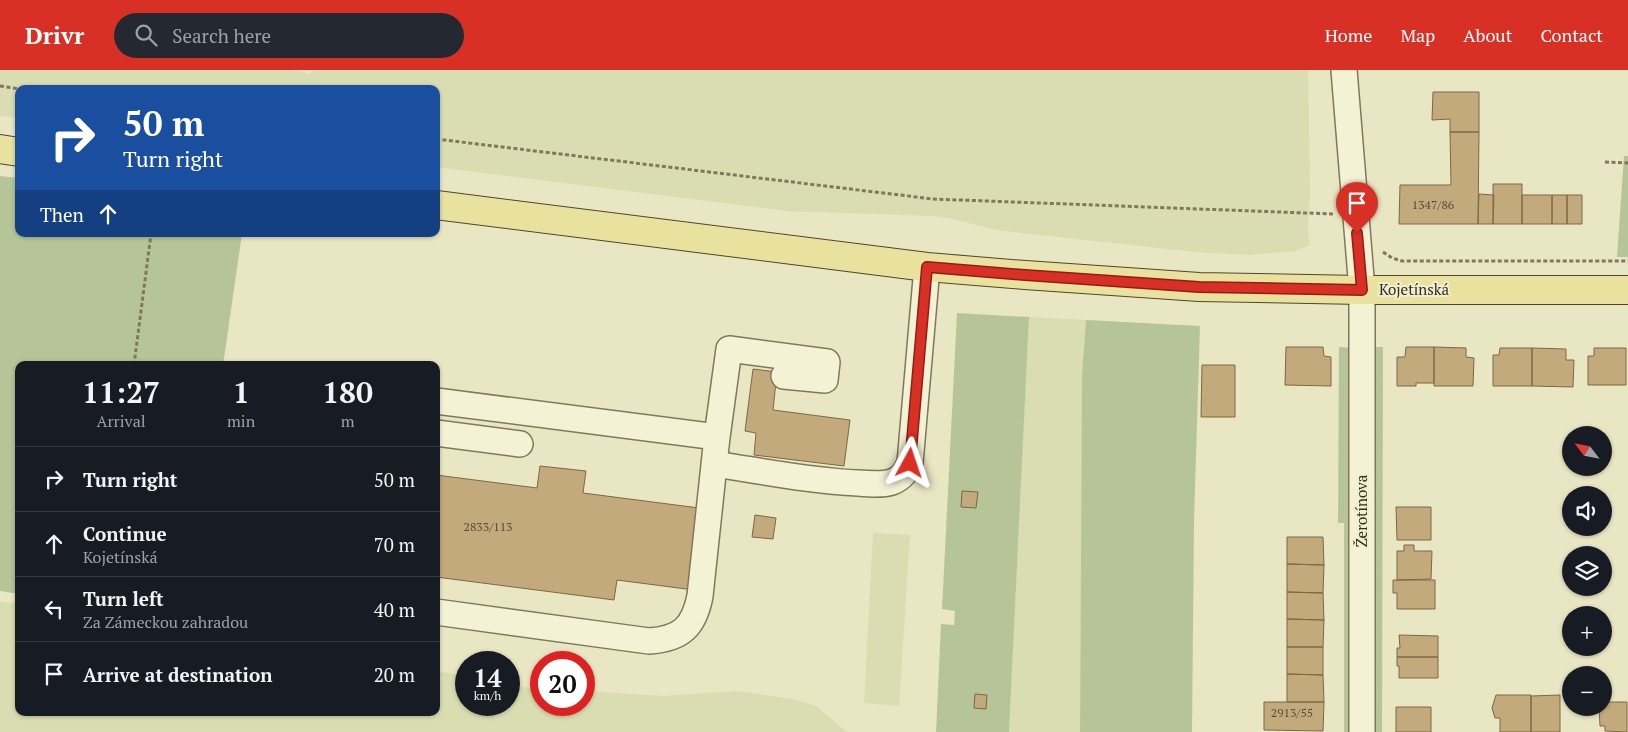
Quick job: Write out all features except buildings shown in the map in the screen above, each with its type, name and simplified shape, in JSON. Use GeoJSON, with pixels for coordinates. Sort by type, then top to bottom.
{"type":"FeatureCollection","features":[{"type":"Feature","properties":{"kind":"main road"},"geometry":{"type":"LineString","coordinates":[[0,149],[15,151]]}},
{"type":"Feature","properties":{"kind":"main road","name":"Kojetínská"},"geometry":{"type":"LineString","coordinates":[[440,205],[927,267],[1025,275],[1199,287],[1362,290],[1628,290]]}},
{"type":"Feature","properties":{"kind":"street","name":"Žerotínova"},"geometry":{"type":"LineString","coordinates":[[1344,70],[1362,290],[1362,732]]}},
{"type":"Feature","properties":{"kind":"street"},"geometry":{"type":"LineString","coordinates":[[714,464],[809,479],[848,482],[884,484],[900,478],[910,463],[927,267]]}},
{"type":"Feature","properties":{"kind":"street"},"geometry":{"type":"LineString","coordinates":[[440,613],[649,641],[668,639],[687,628],[694,618],[699,602],[717,437],[729,349],[827,362],[825,380],[784,376]]}},
{"type":"Feature","properties":{"kind":"street"},"geometry":{"type":"LineString","coordinates":[[440,402],[717,437]]}},
{"type":"Feature","properties":{"kind":"street"},"geometry":{"type":"LineString","coordinates":[[440,434],[520,444]]}},
{"type":"Feature","properties":{"kind":"path"},"geometry":{"type":"LineString","coordinates":[[0,86],[15,88]]}},
{"type":"Feature","properties":{"kind":"path"},"geometry":{"type":"LineString","coordinates":[[440,139],[933,199],[1356,215]]}},
{"type":"Feature","properties":{"kind":"path"},"geometry":{"type":"LineString","coordinates":[[1605,162],[1628,162]]}},
{"type":"Feature","properties":{"kind":"path"},"geometry":{"type":"LineString","coordinates":[[135,361],[151,237]]}},
{"type":"Feature","properties":{"kind":"path"},"geometry":{"type":"LineString","coordinates":[[1380,250],[1392,258],[1402,261],[1628,261]]}},
{"type":"Feature","properties":{"kind":"green space"},"geometry":{"type":"Polygon","coordinates":[[[0,70],[293,70],[310,74],[312,70],[1308,70],[1310,192],[1308,230],[1310,245],[1296,251],[1250,255],[1195,252],[996,230],[953,219],[932,216],[787,211],[440,168],[440,85],[15,85],[15,118],[0,116],[0,70]]]}},
{"type":"Feature","properties":{"kind":"green space"},"geometry":{"type":"Polygon","coordinates":[[[1624,156],[1628,156],[1628,257],[1617,257],[1624,156]]]}},
{"type":"Feature","properties":{"kind":"green space"},"geometry":{"type":"Polygon","coordinates":[[[0,176],[15,178],[15,237],[242,237],[224,361],[15,361],[15,593],[0,591],[0,176]]]}},
{"type":"Feature","properties":{"kind":"green space"},"geometry":{"type":"Polygon","coordinates":[[[957,313],[1029,317],[1009,732],[936,732],[941,624],[954,625],[955,611],[942,609],[957,313]]]}},
{"type":"Feature","properties":{"kind":"green space"},"geometry":{"type":"Polygon","coordinates":[[[1029,317],[1086,320],[1082,374],[1080,732],[1009,732],[1029,317]]]}},
{"type":"Feature","properties":{"kind":"green space"},"geometry":{"type":"Polygon","coordinates":[[[1086,320],[1200,326],[1194,522],[1192,732],[1080,732],[1082,374],[1086,320]]]}},
{"type":"Feature","properties":{"kind":"green space"},"geometry":{"type":"Polygon","coordinates":[[[1339,347],[1353,348],[1352,732],[1344,732],[1344,523],[1338,523],[1339,347]]]}},
{"type":"Feature","properties":{"kind":"green space"},"geometry":{"type":"Polygon","coordinates":[[[1372,347],[1383,347],[1382,732],[1372,732],[1372,347]]]}},
{"type":"Feature","properties":{"kind":"green space"},"geometry":{"type":"Polygon","coordinates":[[[873,533],[910,535],[899,706],[864,703],[873,533]]]}},
{"type":"Feature","properties":{"kind":"green space"},"geometry":{"type":"Polygon","coordinates":[[[0,602],[15,603],[15,716],[440,716],[440,672],[455,674],[455,716],[520,716],[520,686],[530,688],[530,716],[595,716],[595,692],[664,696],[737,691],[792,699],[816,706],[847,732],[0,732],[0,602]]]}},
{"type":"Feature","properties":{"kind":"route"},"geometry":{"type":"LineString","coordinates":[[910,463],[927,267],[1199,287],[1362,290],[1357,233]]}}]}
